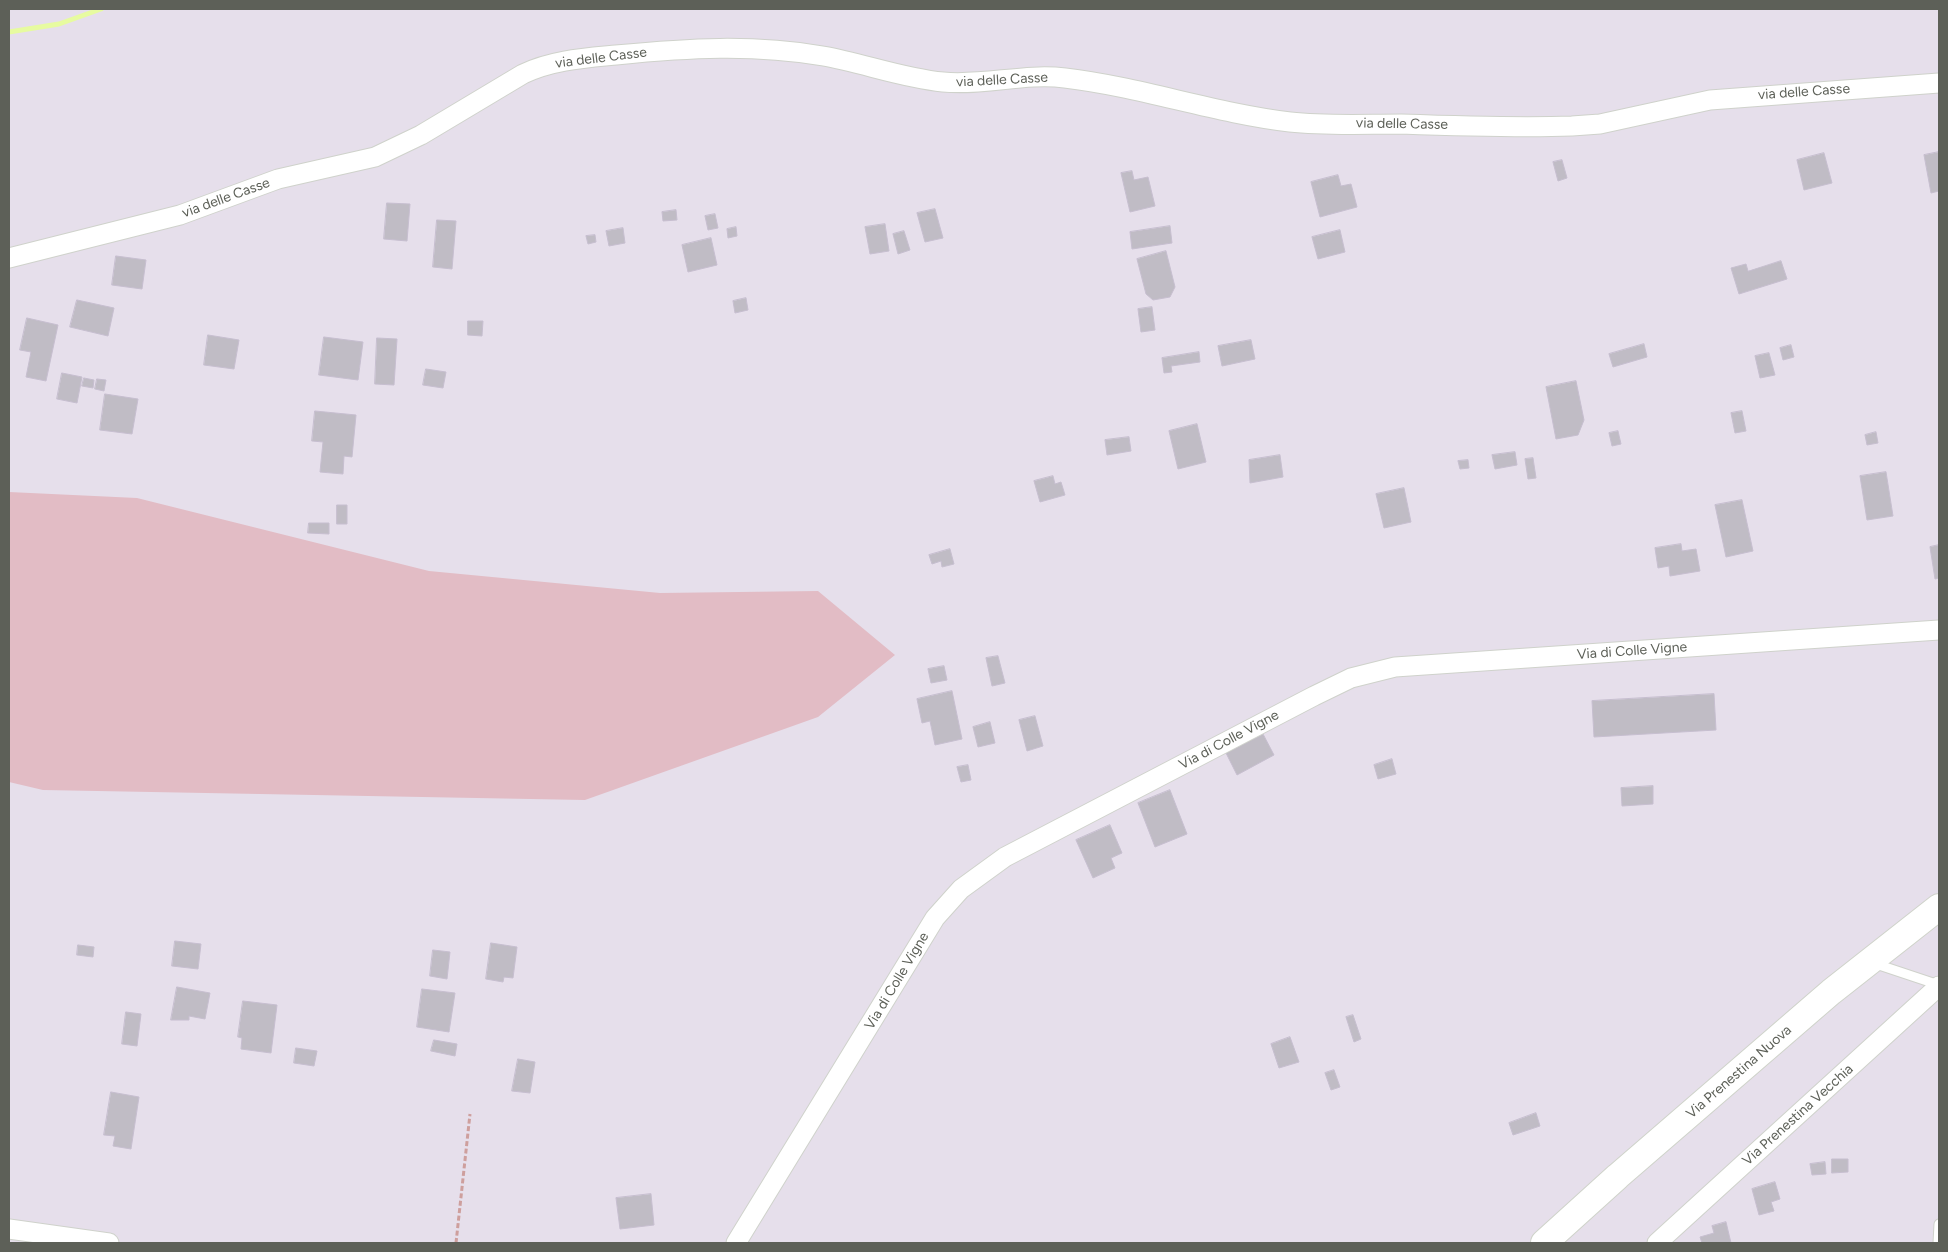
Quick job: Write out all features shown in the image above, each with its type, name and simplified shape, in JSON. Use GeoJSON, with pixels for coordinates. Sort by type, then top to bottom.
{"type":"FeatureCollection","features":[{"type":"Feature","properties":{"kind":"main road","name":"Via Prenestina Nuova"},"geometry":{"type":"LineString","coordinates":[[1544,1243],[1618,1176],[1868,962],[1939,907]]}},
{"type":"Feature","properties":{"kind":"street","name":"via delle Casse"},"geometry":{"type":"LineString","coordinates":[[9,258],[180,215],[278,179],[375,157],[421,135],[523,74],[540,67],[585,58],[685,48],[737,47],[811,54],[924,79],[956,83],[1060,78],[1135,89],[1257,116],[1303,123],[1572,126],[1600,124],[1710,100],[1939,83]]}},
{"type":"Feature","properties":{"kind":"street","name":"Via di Colle Vigne"},"geometry":{"type":"LineString","coordinates":[[736,1243],[935,918],[952,897],[979,874],[1005,857],[1314,696],[1363,674],[1395,667],[1939,630]]}},
{"type":"Feature","properties":{"kind":"street","name":"Via Prenestina Vecchia"},"geometry":{"type":"LineString","coordinates":[[1657,1243],[1939,985]]}},
{"type":"Feature","properties":{"kind":"street"},"geometry":{"type":"LineString","coordinates":[[9,1229],[109,1243]]}},
{"type":"Feature","properties":{"kind":"lane"},"geometry":{"type":"LineString","coordinates":[[1868,962],[1939,985]]}},
{"type":"Feature","properties":{"kind":"lane"},"geometry":{"type":"LineString","coordinates":[[1938,1243],[1939,1224]]}},
{"type":"Feature","properties":{"kind":"path"},"geometry":{"type":"LineString","coordinates":[[456,1243],[470,1114]]}},
{"type":"Feature","properties":{"kind":"shaded area"},"geometry":{"type":"Polygon","coordinates":[[[9,492],[137,498],[429,571],[660,593],[818,591],[895,655],[818,717],[585,800],[43,790],[9,782],[9,492]]]}},
{"type":"Feature","properties":{"kind":"building"},"geometry":{"type":"Polygon","coordinates":[[[1939,152],[1939,191],[1931,193],[1924,155],[1939,152]]]}},
{"type":"Feature","properties":{"kind":"building"},"geometry":{"type":"Polygon","coordinates":[[[1824,153],[1832,183],[1804,190],[1797,160],[1824,153]]]}},
{"type":"Feature","properties":{"kind":"building"},"geometry":{"type":"Polygon","coordinates":[[[1562,160],[1567,178],[1558,181],[1553,162],[1562,160]]]}},
{"type":"Feature","properties":{"kind":"building"},"geometry":{"type":"Polygon","coordinates":[[[1132,171],[1134,180],[1148,177],[1155,206],[1130,212],[1121,173],[1132,171]]]}},
{"type":"Feature","properties":{"kind":"building"},"geometry":{"type":"Polygon","coordinates":[[[1338,175],[1341,186],[1351,184],[1357,207],[1320,217],[1311,182],[1338,175]]]}},
{"type":"Feature","properties":{"kind":"building"},"geometry":{"type":"Polygon","coordinates":[[[387,203],[410,204],[407,241],[384,239],[387,203]]]}},
{"type":"Feature","properties":{"kind":"building"},"geometry":{"type":"Polygon","coordinates":[[[935,209],[943,238],[925,242],[917,213],[935,209]]]}},
{"type":"Feature","properties":{"kind":"building"},"geometry":{"type":"Polygon","coordinates":[[[676,210],[677,220],[663,221],[662,212],[676,210]]]}},
{"type":"Feature","properties":{"kind":"building"},"geometry":{"type":"Polygon","coordinates":[[[715,214],[718,228],[708,230],[705,216],[715,214]]]}},
{"type":"Feature","properties":{"kind":"building"},"geometry":{"type":"Polygon","coordinates":[[[437,220],[456,221],[452,269],[433,267],[437,220]]]}},
{"type":"Feature","properties":{"kind":"building"},"geometry":{"type":"Polygon","coordinates":[[[885,224],[889,251],[870,254],[865,227],[885,224]]]}},
{"type":"Feature","properties":{"kind":"building"},"geometry":{"type":"Polygon","coordinates":[[[1170,226],[1172,243],[1132,249],[1130,232],[1170,226]]]}},
{"type":"Feature","properties":{"kind":"building"},"geometry":{"type":"Polygon","coordinates":[[[736,227],[737,236],[728,238],[727,229],[736,227]]]}},
{"type":"Feature","properties":{"kind":"building"},"geometry":{"type":"Polygon","coordinates":[[[623,228],[625,243],[609,246],[606,231],[623,228]]]}},
{"type":"Feature","properties":{"kind":"building"},"geometry":{"type":"Polygon","coordinates":[[[1340,230],[1345,252],[1318,259],[1312,237],[1340,230]]]}},
{"type":"Feature","properties":{"kind":"building"},"geometry":{"type":"Polygon","coordinates":[[[904,231],[910,250],[898,254],[893,234],[904,231]]]}},
{"type":"Feature","properties":{"kind":"building"},"geometry":{"type":"Polygon","coordinates":[[[595,235],[596,242],[588,244],[586,236],[595,235]]]}},
{"type":"Feature","properties":{"kind":"building"},"geometry":{"type":"Polygon","coordinates":[[[711,238],[717,265],[688,272],[682,245],[711,238]]]}},
{"type":"Feature","properties":{"kind":"building"},"geometry":{"type":"Polygon","coordinates":[[[1166,251],[1175,287],[1170,297],[1153,300],[1146,294],[1137,259],[1166,251]]]}},
{"type":"Feature","properties":{"kind":"building"},"geometry":{"type":"Polygon","coordinates":[[[116,256],[146,260],[142,289],[112,285],[116,256]]]}},
{"type":"Feature","properties":{"kind":"building"},"geometry":{"type":"Polygon","coordinates":[[[1781,261],[1787,279],[1739,294],[1731,268],[1746,264],[1748,271],[1781,261]]]}},
{"type":"Feature","properties":{"kind":"building"},"geometry":{"type":"Polygon","coordinates":[[[746,298],[748,310],[735,313],[733,301],[746,298]]]}},
{"type":"Feature","properties":{"kind":"building"},"geometry":{"type":"Polygon","coordinates":[[[77,300],[114,308],[108,336],[70,327],[77,300]]]}},
{"type":"Feature","properties":{"kind":"building"},"geometry":{"type":"Polygon","coordinates":[[[1152,307],[1155,330],[1141,332],[1138,309],[1152,307]]]}},
{"type":"Feature","properties":{"kind":"building"},"geometry":{"type":"Polygon","coordinates":[[[27,318],[58,325],[46,381],[26,377],[31,352],[20,350],[27,318]]]}},
{"type":"Feature","properties":{"kind":"building"},"geometry":{"type":"Polygon","coordinates":[[[468,321],[483,321],[482,336],[468,335],[468,321]]]}},
{"type":"Feature","properties":{"kind":"building"},"geometry":{"type":"Polygon","coordinates":[[[208,335],[239,340],[234,369],[204,365],[208,335]]]}},
{"type":"Feature","properties":{"kind":"building"},"geometry":{"type":"Polygon","coordinates":[[[324,337],[363,342],[358,380],[319,375],[324,337]]]}},
{"type":"Feature","properties":{"kind":"building"},"geometry":{"type":"Polygon","coordinates":[[[377,338],[397,339],[394,385],[375,384],[377,338]]]}},
{"type":"Feature","properties":{"kind":"building"},"geometry":{"type":"Polygon","coordinates":[[[1251,340],[1255,359],[1222,366],[1218,346],[1251,340]]]}},
{"type":"Feature","properties":{"kind":"building"},"geometry":{"type":"Polygon","coordinates":[[[1644,344],[1647,357],[1613,367],[1609,354],[1644,344]]]}},
{"type":"Feature","properties":{"kind":"building"},"geometry":{"type":"Polygon","coordinates":[[[1791,345],[1794,357],[1783,360],[1780,348],[1791,345]]]}},
{"type":"Feature","properties":{"kind":"building"},"geometry":{"type":"Polygon","coordinates":[[[1199,352],[1200,362],[1171,366],[1172,372],[1164,373],[1162,358],[1199,352]]]}},
{"type":"Feature","properties":{"kind":"building"},"geometry":{"type":"Polygon","coordinates":[[[1769,353],[1775,375],[1760,378],[1755,356],[1769,353]]]}},
{"type":"Feature","properties":{"kind":"building"},"geometry":{"type":"Polygon","coordinates":[[[426,369],[446,372],[443,388],[423,385],[426,369]]]}},
{"type":"Feature","properties":{"kind":"building"},"geometry":{"type":"Polygon","coordinates":[[[62,373],[82,377],[77,403],[57,399],[62,373]]]}},
{"type":"Feature","properties":{"kind":"building"},"geometry":{"type":"Polygon","coordinates":[[[84,378],[94,380],[93,388],[82,386],[84,378]]]}},
{"type":"Feature","properties":{"kind":"building"},"geometry":{"type":"Polygon","coordinates":[[[97,379],[106,380],[104,391],[95,389],[97,379]]]}},
{"type":"Feature","properties":{"kind":"building"},"geometry":{"type":"Polygon","coordinates":[[[1576,381],[1584,420],[1578,435],[1556,439],[1546,387],[1576,381]]]}},
{"type":"Feature","properties":{"kind":"building"},"geometry":{"type":"Polygon","coordinates":[[[105,394],[138,399],[132,434],[100,430],[105,394]]]}},
{"type":"Feature","properties":{"kind":"building"},"geometry":{"type":"Polygon","coordinates":[[[315,411],[356,415],[352,457],[344,456],[343,474],[320,472],[323,442],[312,441],[315,411]]]}},
{"type":"Feature","properties":{"kind":"building"},"geometry":{"type":"Polygon","coordinates":[[[1742,411],[1746,431],[1735,433],[1731,413],[1742,411]]]}},
{"type":"Feature","properties":{"kind":"building"},"geometry":{"type":"Polygon","coordinates":[[[1197,424],[1206,462],[1178,469],[1169,431],[1197,424]]]}},
{"type":"Feature","properties":{"kind":"building"},"geometry":{"type":"Polygon","coordinates":[[[1618,431],[1621,444],[1612,446],[1609,433],[1618,431]]]}},
{"type":"Feature","properties":{"kind":"building"},"geometry":{"type":"Polygon","coordinates":[[[1876,432],[1878,443],[1867,445],[1865,435],[1876,432]]]}},
{"type":"Feature","properties":{"kind":"building"},"geometry":{"type":"Polygon","coordinates":[[[1129,437],[1131,451],[1107,455],[1105,440],[1129,437]]]}},
{"type":"Feature","properties":{"kind":"building"},"geometry":{"type":"Polygon","coordinates":[[[1515,452],[1517,465],[1495,469],[1492,455],[1515,452]]]}},
{"type":"Feature","properties":{"kind":"building"},"geometry":{"type":"Polygon","coordinates":[[[1280,455],[1283,477],[1250,483],[1249,460],[1280,455]]]}},
{"type":"Feature","properties":{"kind":"building"},"geometry":{"type":"Polygon","coordinates":[[[1533,458],[1536,478],[1528,479],[1525,459],[1533,458]]]}},
{"type":"Feature","properties":{"kind":"building"},"geometry":{"type":"Polygon","coordinates":[[[1468,460],[1469,468],[1460,469],[1458,461],[1468,460]]]}},
{"type":"Feature","properties":{"kind":"building"},"geometry":{"type":"Polygon","coordinates":[[[1886,472],[1893,516],[1867,520],[1860,476],[1886,472]]]}},
{"type":"Feature","properties":{"kind":"building"},"geometry":{"type":"Polygon","coordinates":[[[1053,476],[1055,484],[1061,482],[1065,495],[1040,502],[1034,481],[1053,476]]]}},
{"type":"Feature","properties":{"kind":"building"},"geometry":{"type":"Polygon","coordinates":[[[1404,488],[1411,522],[1384,528],[1376,494],[1404,488]]]}},
{"type":"Feature","properties":{"kind":"building"},"geometry":{"type":"Polygon","coordinates":[[[1742,500],[1753,551],[1726,557],[1715,505],[1742,500]]]}},
{"type":"Feature","properties":{"kind":"building"},"geometry":{"type":"Polygon","coordinates":[[[337,505],[347,505],[347,524],[337,524],[337,505]]]}},
{"type":"Feature","properties":{"kind":"building"},"geometry":{"type":"Polygon","coordinates":[[[309,523],[329,523],[329,534],[308,533],[309,523]]]}},
{"type":"Feature","properties":{"kind":"building"},"geometry":{"type":"Polygon","coordinates":[[[1681,544],[1682,551],[1696,549],[1700,571],[1670,576],[1669,566],[1658,568],[1655,548],[1681,544]]]}},
{"type":"Feature","properties":{"kind":"building"},"geometry":{"type":"Polygon","coordinates":[[[1939,545],[1939,578],[1935,579],[1930,547],[1939,545]]]}},
{"type":"Feature","properties":{"kind":"building"},"geometry":{"type":"Polygon","coordinates":[[[950,549],[954,564],[942,567],[941,561],[932,564],[929,555],[950,549]]]}},
{"type":"Feature","properties":{"kind":"building"},"geometry":{"type":"Polygon","coordinates":[[[998,656],[1005,683],[992,686],[986,658],[998,656]]]}},
{"type":"Feature","properties":{"kind":"building"},"geometry":{"type":"Polygon","coordinates":[[[944,666],[947,680],[931,683],[928,669],[944,666]]]}},
{"type":"Feature","properties":{"kind":"building"},"geometry":{"type":"Polygon","coordinates":[[[952,691],[962,739],[935,745],[930,721],[922,723],[917,699],[952,691]]]}},
{"type":"Feature","properties":{"kind":"building"},"geometry":{"type":"Polygon","coordinates":[[[1714,694],[1716,730],[1594,737],[1592,701],[1714,694]]]}},
{"type":"Feature","properties":{"kind":"building"},"geometry":{"type":"Polygon","coordinates":[[[1035,716],[1043,746],[1027,751],[1019,720],[1035,716]]]}},
{"type":"Feature","properties":{"kind":"building"},"geometry":{"type":"Polygon","coordinates":[[[990,722],[995,743],[978,747],[973,727],[990,722]]]}},
{"type":"Feature","properties":{"kind":"building"},"geometry":{"type":"Polygon","coordinates":[[[1263,734],[1274,755],[1237,775],[1226,753],[1263,734]]]}},
{"type":"Feature","properties":{"kind":"building"},"geometry":{"type":"Polygon","coordinates":[[[1392,759],[1396,774],[1378,779],[1374,765],[1392,759]]]}},
{"type":"Feature","properties":{"kind":"building"},"geometry":{"type":"Polygon","coordinates":[[[968,765],[971,780],[961,782],[957,767],[968,765]]]}},
{"type":"Feature","properties":{"kind":"building"},"geometry":{"type":"Polygon","coordinates":[[[1653,786],[1653,804],[1622,806],[1621,788],[1653,786]]]}},
{"type":"Feature","properties":{"kind":"building"},"geometry":{"type":"Polygon","coordinates":[[[1170,790],[1187,834],[1155,847],[1138,803],[1170,790]]]}},
{"type":"Feature","properties":{"kind":"building"},"geometry":{"type":"Polygon","coordinates":[[[1110,825],[1122,853],[1111,858],[1115,868],[1093,878],[1076,840],[1110,825]]]}},
{"type":"Feature","properties":{"kind":"building"},"geometry":{"type":"Polygon","coordinates":[[[175,941],[201,944],[198,969],[172,966],[175,941]]]}},
{"type":"Feature","properties":{"kind":"building"},"geometry":{"type":"Polygon","coordinates":[[[491,943],[517,947],[513,978],[504,977],[503,982],[486,979],[491,943]]]}},
{"type":"Feature","properties":{"kind":"building"},"geometry":{"type":"Polygon","coordinates":[[[78,945],[94,947],[93,957],[77,955],[78,945]]]}},
{"type":"Feature","properties":{"kind":"building"},"geometry":{"type":"Polygon","coordinates":[[[433,950],[450,952],[447,979],[430,976],[433,950]]]}},
{"type":"Feature","properties":{"kind":"building"},"geometry":{"type":"Polygon","coordinates":[[[177,987],[210,993],[205,1019],[189,1016],[189,1020],[171,1020],[177,987]]]}},
{"type":"Feature","properties":{"kind":"building"},"geometry":{"type":"Polygon","coordinates":[[[422,989],[455,993],[449,1032],[417,1027],[422,989]]]}},
{"type":"Feature","properties":{"kind":"building"},"geometry":{"type":"Polygon","coordinates":[[[243,1001],[277,1005],[271,1053],[241,1049],[242,1038],[238,1037],[243,1001]]]}},
{"type":"Feature","properties":{"kind":"building"},"geometry":{"type":"Polygon","coordinates":[[[126,1012],[141,1014],[137,1046],[122,1044],[126,1012]]]}},
{"type":"Feature","properties":{"kind":"building"},"geometry":{"type":"Polygon","coordinates":[[[1353,1015],[1361,1039],[1354,1042],[1346,1017],[1353,1015]]]}},
{"type":"Feature","properties":{"kind":"building"},"geometry":{"type":"Polygon","coordinates":[[[1290,1037],[1299,1062],[1279,1068],[1271,1044],[1290,1037]]]}},
{"type":"Feature","properties":{"kind":"building"},"geometry":{"type":"Polygon","coordinates":[[[434,1040],[457,1044],[455,1056],[431,1051],[434,1040]]]}},
{"type":"Feature","properties":{"kind":"building"},"geometry":{"type":"Polygon","coordinates":[[[296,1048],[317,1051],[314,1066],[294,1063],[296,1048]]]}},
{"type":"Feature","properties":{"kind":"building"},"geometry":{"type":"Polygon","coordinates":[[[518,1059],[535,1062],[530,1093],[512,1091],[518,1059]]]}},
{"type":"Feature","properties":{"kind":"building"},"geometry":{"type":"Polygon","coordinates":[[[1334,1070],[1340,1087],[1331,1090],[1325,1073],[1334,1070]]]}},
{"type":"Feature","properties":{"kind":"building"},"geometry":{"type":"Polygon","coordinates":[[[111,1092],[139,1097],[131,1149],[113,1146],[115,1136],[104,1135],[111,1092]]]}},
{"type":"Feature","properties":{"kind":"building"},"geometry":{"type":"Polygon","coordinates":[[[1536,1113],[1540,1126],[1513,1135],[1509,1123],[1536,1113]]]}},
{"type":"Feature","properties":{"kind":"building"},"geometry":{"type":"Polygon","coordinates":[[[1832,1159],[1848,1159],[1848,1172],[1832,1173],[1832,1159]]]}},
{"type":"Feature","properties":{"kind":"building"},"geometry":{"type":"Polygon","coordinates":[[[1825,1162],[1826,1174],[1812,1175],[1810,1164],[1825,1162]]]}},
{"type":"Feature","properties":{"kind":"building"},"geometry":{"type":"Polygon","coordinates":[[[1775,1182],[1780,1199],[1771,1202],[1774,1211],[1759,1215],[1752,1189],[1775,1182]]]}},
{"type":"Feature","properties":{"kind":"building"},"geometry":{"type":"Polygon","coordinates":[[[651,1194],[654,1225],[620,1229],[616,1198],[651,1194]]]}},
{"type":"Feature","properties":{"kind":"building"},"geometry":{"type":"Polygon","coordinates":[[[1726,1222],[1731,1243],[1702,1243],[1700,1237],[1714,1233],[1712,1226],[1726,1222]]]}},
{"type":"Feature","properties":{"kind":"waterway"},"geometry":{"type":"LineString","coordinates":[[9,32],[59,24],[101,9]]}}]}
